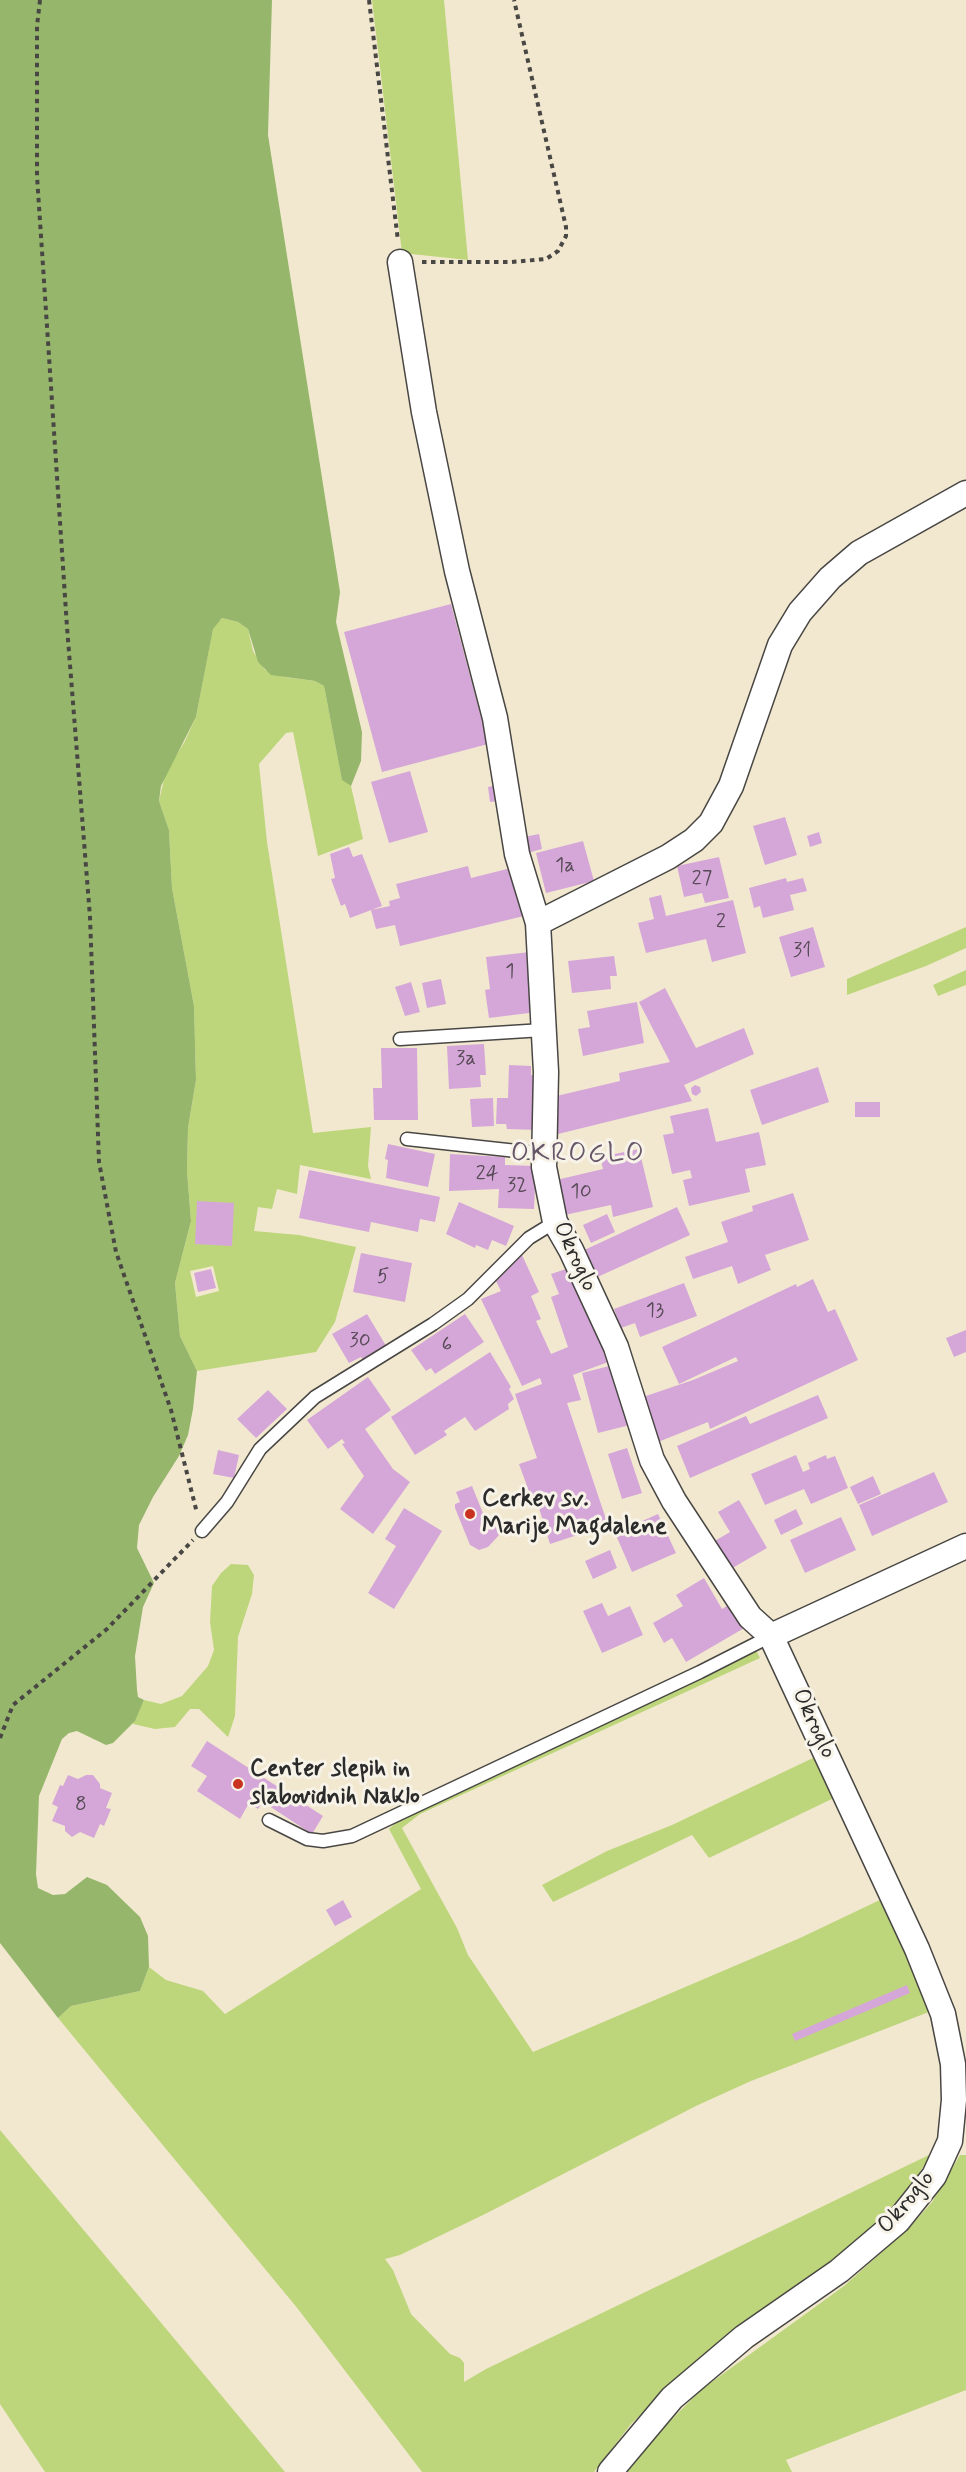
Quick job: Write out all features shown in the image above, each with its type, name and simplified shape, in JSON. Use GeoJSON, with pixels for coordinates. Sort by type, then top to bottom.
{"type":"FeatureCollection","features":[{"type":"Feature","properties":{"kind":"street","name":"Okroglo"},"geometry":{"type":"LineString","coordinates":[[400,262],[424,412],[457,571],[495,718],[518,854],[538,923],[546,1072],[544,1154],[555,1222],[571,1250],[616,1347],[652,1460],[681,1511],[750,1617],[771,1636],[912,1938],[943,2014],[953,2064],[954,2100],[950,2140],[934,2176],[898,2221],[839,2271],[744,2337],[672,2398],[610,2472]]}},
{"type":"Feature","properties":{"kind":"street"},"geometry":{"type":"LineString","coordinates":[[538,923],[668,857],[694,840],[711,824],[731,786],[780,645],[800,612],[830,578],[859,553],[966,493]]}},
{"type":"Feature","properties":{"kind":"street"},"geometry":{"type":"LineString","coordinates":[[771,1636],[966,1546]]}},
{"type":"Feature","properties":{"kind":"lane"},"geometry":{"type":"LineString","coordinates":[[399,1039],[543,1030]]}},
{"type":"Feature","properties":{"kind":"lane"},"geometry":{"type":"LineString","coordinates":[[407,1139],[544,1154]]}},
{"type":"Feature","properties":{"kind":"lane"},"geometry":{"type":"LineString","coordinates":[[202,1531],[227,1502],[260,1449],[315,1397],[459,1305],[529,1238],[555,1222]]}},
{"type":"Feature","properties":{"kind":"lane"},"geometry":{"type":"LineString","coordinates":[[269,1820],[307,1839],[323,1841],[352,1836],[700,1672],[771,1636]]}},
{"type":"Feature","properties":{"kind":"path"},"geometry":{"type":"LineString","coordinates":[[0,1738],[14,1705],[107,1629],[202,1531],[171,1410],[116,1252],[99,1161],[90,916],[67,627],[37,176],[37,26],[40,0]]}},
{"type":"Feature","properties":{"kind":"path"},"geometry":{"type":"LineString","coordinates":[[369,0],[400,262],[511,262],[546,259],[562,245],[566,227],[514,0]]}},
{"type":"Feature","properties":{"kind":"green space"},"geometry":{"type":"Polygon","coordinates":[[[0,0],[272,0],[268,135],[340,592],[336,622],[362,732],[361,761],[351,786],[342,780],[324,686],[315,681],[271,675],[258,662],[248,629],[238,622],[222,618],[213,629],[196,717],[161,786],[159,801],[169,830],[172,888],[194,1006],[196,1080],[188,1128],[187,1171],[191,1221],[175,1283],[180,1336],[197,1371],[193,1409],[188,1435],[179,1456],[153,1497],[139,1525],[137,1548],[154,1583],[143,1607],[135,1656],[138,1697],[144,1700],[135,1721],[113,1743],[106,1745],[77,1731],[69,1733],[62,1739],[39,1796],[36,1874],[38,1888],[53,1895],[65,1894],[87,1877],[107,1885],[140,1917],[148,1936],[149,1967],[140,1991],[71,2006],[58,2018],[0,1943],[0,0]]]}},
{"type":"Feature","properties":{"kind":"green space"},"geometry":{"type":"Polygon","coordinates":[[[372,0],[444,0],[468,260],[402,253],[372,0]]]}},
{"type":"Feature","properties":{"kind":"green space"},"geometry":{"type":"Polygon","coordinates":[[[222,618],[238,622],[248,629],[253,651],[265,670],[284,677],[315,681],[324,686],[342,779],[351,786],[363,839],[318,856],[293,732],[286,733],[259,764],[267,842],[313,1133],[371,1127],[368,1166],[371,1179],[300,1165],[297,1194],[277,1189],[272,1209],[258,1207],[254,1231],[299,1235],[356,1247],[335,1322],[316,1352],[197,1371],[180,1336],[175,1283],[191,1221],[187,1171],[188,1128],[196,1080],[194,1006],[172,888],[169,830],[159,801],[166,771],[184,743],[196,717],[213,628],[222,618]],[[213,1266],[190,1271],[196,1297],[219,1291],[213,1266]]]}},
{"type":"Feature","properties":{"kind":"green space"},"geometry":{"type":"Polygon","coordinates":[[[966,927],[966,948],[926,966],[847,995],[847,979],[966,927]]]}},
{"type":"Feature","properties":{"kind":"green space"},"geometry":{"type":"Polygon","coordinates":[[[966,970],[966,985],[938,996],[933,985],[966,970]]]}},
{"type":"Feature","properties":{"kind":"green space"},"geometry":{"type":"Polygon","coordinates":[[[231,1564],[248,1565],[254,1575],[252,1594],[238,1637],[235,1716],[228,1737],[199,1709],[190,1709],[175,1727],[155,1729],[133,1724],[144,1700],[161,1704],[182,1696],[208,1666],[214,1650],[210,1622],[212,1586],[231,1564]]]}},
{"type":"Feature","properties":{"kind":"green space"},"geometry":{"type":"Polygon","coordinates":[[[755,1648],[760,1658],[420,1814],[402,1828],[457,1928],[468,1955],[533,2052],[800,1938],[884,1898],[934,2010],[751,2081],[698,2105],[483,2215],[400,2255],[385,2259],[393,2270],[411,2314],[450,2354],[460,2358],[464,2363],[464,2382],[486,2369],[931,2154],[906,2195],[874,2231],[701,2356],[631,2424],[594,2472],[422,2472],[298,2309],[58,2018],[71,2006],[140,1991],[149,1967],[166,1980],[203,1991],[225,2014],[421,1889],[389,1829],[403,1816],[755,1648]]]}},
{"type":"Feature","properties":{"kind":"green space"},"geometry":{"type":"Polygon","coordinates":[[[815,1757],[836,1797],[709,1858],[692,1835],[553,1902],[542,1885],[607,1851],[672,1825],[815,1757]]]}},
{"type":"Feature","properties":{"kind":"green space"},"geometry":{"type":"Polygon","coordinates":[[[0,2130],[285,2472],[45,2472],[0,2404],[0,2130]]]}},
{"type":"Feature","properties":{"kind":"green space"},"geometry":{"type":"Polygon","coordinates":[[[960,2155],[966,2155],[966,2390],[786,2460],[792,2472],[623,2472],[643,2448],[702,2389],[844,2286],[911,2226],[932,2202],[960,2155]]]}},
{"type":"Feature","properties":{"kind":"building"},"geometry":{"type":"Polygon","coordinates":[[[451,604],[488,744],[382,772],[344,632],[451,604]]]}},
{"type":"Feature","properties":{"kind":"building"},"geometry":{"type":"Polygon","coordinates":[[[410,771],[428,832],[389,843],[371,782],[410,771]]]}},
{"type":"Feature","properties":{"kind":"building"},"geometry":{"type":"Polygon","coordinates":[[[497,785],[499,801],[490,802],[488,787],[497,785]]]}},
{"type":"Feature","properties":{"kind":"building"},"geometry":{"type":"Polygon","coordinates":[[[785,817],[797,855],[765,865],[753,826],[785,817]]]}},
{"type":"Feature","properties":{"kind":"building"},"geometry":{"type":"Polygon","coordinates":[[[819,832],[822,843],[810,847],[807,836],[819,832]]]}},
{"type":"Feature","properties":{"kind":"building"},"geometry":{"type":"Polygon","coordinates":[[[539,834],[542,849],[527,853],[524,837],[539,834]]]}},
{"type":"Feature","properties":{"kind":"building"},"geometry":{"type":"Polygon","coordinates":[[[583,841],[594,881],[546,893],[536,853],[583,841]]]}},
{"type":"Feature","properties":{"kind":"building"},"geometry":{"type":"Polygon","coordinates":[[[349,847],[353,857],[362,854],[382,906],[350,918],[345,904],[341,906],[331,879],[335,878],[330,854],[349,847]]]}},
{"type":"Feature","properties":{"kind":"building"},"geometry":{"type":"Polygon","coordinates":[[[719,857],[729,898],[705,903],[702,893],[684,897],[677,866],[719,857]]]}},
{"type":"Feature","properties":{"kind":"building"},"geometry":{"type":"Polygon","coordinates":[[[468,866],[471,878],[515,867],[528,915],[400,946],[395,925],[376,929],[371,910],[390,906],[389,901],[400,898],[396,884],[468,866]]]}},
{"type":"Feature","properties":{"kind":"building"},"geometry":{"type":"Polygon","coordinates":[[[786,878],[787,882],[803,878],[807,891],[790,895],[794,910],[763,918],[760,906],[754,908],[749,888],[786,878]]]}},
{"type":"Feature","properties":{"kind":"building"},"geometry":{"type":"Polygon","coordinates":[[[661,895],[666,916],[733,900],[746,953],[712,962],[706,939],[646,953],[638,923],[654,919],[649,898],[661,895]]]}},
{"type":"Feature","properties":{"kind":"building"},"geometry":{"type":"Polygon","coordinates":[[[813,927],[825,967],[791,977],[779,937],[813,927]]]}},
{"type":"Feature","properties":{"kind":"building"},"geometry":{"type":"Polygon","coordinates":[[[530,952],[537,1012],[489,1018],[485,990],[490,989],[486,957],[530,952]]]}},
{"type":"Feature","properties":{"kind":"building"},"geometry":{"type":"Polygon","coordinates":[[[614,956],[617,976],[610,976],[611,989],[572,993],[568,961],[614,956]]]}},
{"type":"Feature","properties":{"kind":"building"},"geometry":{"type":"Polygon","coordinates":[[[441,979],[446,1004],[427,1008],[422,983],[441,979]]]}},
{"type":"Feature","properties":{"kind":"building"},"geometry":{"type":"Polygon","coordinates":[[[411,982],[420,1012],[405,1016],[395,987],[411,982]]]}},
{"type":"Feature","properties":{"kind":"building"},"geometry":{"type":"Polygon","coordinates":[[[665,988],[696,1048],[744,1028],[754,1054],[684,1085],[692,1101],[554,1135],[548,1098],[620,1081],[619,1073],[670,1062],[639,1002],[665,988]]]}},
{"type":"Feature","properties":{"kind":"building"},"geometry":{"type":"Polygon","coordinates":[[[637,1002],[644,1043],[583,1056],[578,1029],[590,1027],[587,1011],[637,1002]]]}},
{"type":"Feature","properties":{"kind":"building"},"geometry":{"type":"Polygon","coordinates":[[[484,1044],[486,1075],[480,1075],[481,1087],[449,1089],[447,1046],[484,1044]]]}},
{"type":"Feature","properties":{"kind":"building"},"geometry":{"type":"Polygon","coordinates":[[[381,1048],[417,1048],[418,1120],[374,1120],[373,1088],[382,1088],[381,1048]]]}},
{"type":"Feature","properties":{"kind":"building"},"geometry":{"type":"Polygon","coordinates":[[[509,1065],[531,1066],[531,1075],[540,1075],[538,1130],[507,1129],[506,1124],[496,1124],[497,1098],[508,1098],[509,1065]]]}},
{"type":"Feature","properties":{"kind":"building"},"geometry":{"type":"Polygon","coordinates":[[[818,1067],[829,1102],[762,1125],[750,1090],[818,1067]]]}},
{"type":"Feature","properties":{"kind":"building"},"geometry":{"type":"Polygon","coordinates":[[[695,1085],[700,1087],[701,1092],[696,1096],[692,1094],[691,1088],[695,1085]]]}},
{"type":"Feature","properties":{"kind":"building"},"geometry":{"type":"Polygon","coordinates":[[[493,1098],[494,1126],[472,1127],[470,1099],[493,1098]]]}},
{"type":"Feature","properties":{"kind":"building"},"geometry":{"type":"Polygon","coordinates":[[[855,1102],[880,1102],[880,1117],[855,1117],[855,1102]]]}},
{"type":"Feature","properties":{"kind":"building"},"geometry":{"type":"Polygon","coordinates":[[[708,1108],[716,1142],[759,1132],[766,1165],[745,1169],[750,1192],[689,1206],[683,1180],[692,1178],[690,1170],[672,1174],[663,1135],[674,1133],[670,1116],[708,1108]]]}},
{"type":"Feature","properties":{"kind":"building"},"geometry":{"type":"Polygon","coordinates":[[[388,1144],[435,1154],[428,1187],[386,1178],[388,1160],[385,1159],[388,1144]]]}},
{"type":"Feature","properties":{"kind":"building"},"geometry":{"type":"Polygon","coordinates":[[[639,1149],[653,1207],[613,1217],[611,1205],[560,1216],[552,1181],[603,1169],[600,1157],[639,1149]]]}},
{"type":"Feature","properties":{"kind":"building"},"geometry":{"type":"Polygon","coordinates":[[[450,1154],[505,1157],[505,1165],[536,1166],[534,1209],[498,1208],[499,1189],[449,1191],[450,1154]]]}},
{"type":"Feature","properties":{"kind":"building"},"geometry":{"type":"Polygon","coordinates":[[[309,1170],[440,1197],[435,1222],[420,1219],[418,1232],[371,1222],[369,1232],[299,1218],[309,1170]]]}},
{"type":"Feature","properties":{"kind":"building"},"geometry":{"type":"Polygon","coordinates":[[[793,1193],[809,1240],[765,1255],[771,1270],[738,1284],[732,1266],[693,1279],[685,1257],[728,1242],[721,1222],[753,1211],[752,1206],[793,1193]]]}},
{"type":"Feature","properties":{"kind":"building"},"geometry":{"type":"Polygon","coordinates":[[[197,1201],[234,1203],[232,1246],[195,1244],[197,1201]]]}},
{"type":"Feature","properties":{"kind":"building"},"geometry":{"type":"Polygon","coordinates":[[[459,1202],[514,1226],[506,1246],[492,1240],[488,1250],[476,1245],[475,1248],[446,1234],[459,1202]]]}},
{"type":"Feature","properties":{"kind":"building"},"geometry":{"type":"Polygon","coordinates":[[[677,1207],[690,1235],[593,1279],[580,1252],[677,1207]]]}},
{"type":"Feature","properties":{"kind":"building"},"geometry":{"type":"Polygon","coordinates":[[[607,1214],[615,1232],[591,1243],[583,1225],[607,1214]]]}},
{"type":"Feature","properties":{"kind":"building"},"geometry":{"type":"Polygon","coordinates":[[[361,1253],[412,1263],[405,1302],[353,1292],[361,1253]]]}},
{"type":"Feature","properties":{"kind":"building"},"geometry":{"type":"Polygon","coordinates":[[[522,1255],[539,1292],[531,1296],[541,1319],[536,1321],[551,1354],[568,1347],[551,1297],[559,1294],[551,1274],[569,1268],[611,1361],[573,1375],[581,1400],[567,1403],[608,1525],[550,1544],[535,1495],[531,1497],[519,1464],[537,1458],[515,1394],[542,1384],[540,1378],[522,1386],[481,1299],[501,1291],[496,1281],[522,1255]]]}},
{"type":"Feature","properties":{"kind":"building"},"geometry":{"type":"Polygon","coordinates":[[[211,1269],[216,1288],[198,1292],[194,1273],[211,1269]]]}},
{"type":"Feature","properties":{"kind":"building"},"geometry":{"type":"Polygon","coordinates":[[[813,1279],[828,1312],[835,1309],[858,1360],[710,1429],[708,1422],[658,1442],[643,1397],[693,1380],[738,1361],[736,1357],[679,1384],[662,1347],[796,1284],[797,1287],[813,1279]]]}},
{"type":"Feature","properties":{"kind":"building"},"geometry":{"type":"Polygon","coordinates":[[[684,1283],[697,1316],[640,1337],[635,1323],[621,1328],[614,1309],[684,1283]]]}},
{"type":"Feature","properties":{"kind":"building"},"geometry":{"type":"Polygon","coordinates":[[[367,1314],[388,1349],[365,1363],[361,1357],[349,1363],[332,1334],[367,1314]]]}},
{"type":"Feature","properties":{"kind":"building"},"geometry":{"type":"Polygon","coordinates":[[[465,1314],[484,1342],[435,1374],[431,1368],[426,1371],[411,1350],[465,1314]]]}},
{"type":"Feature","properties":{"kind":"building"},"geometry":{"type":"Polygon","coordinates":[[[966,1330],[966,1352],[954,1357],[946,1338],[966,1330]]]}},
{"type":"Feature","properties":{"kind":"building"},"geometry":{"type":"Polygon","coordinates":[[[490,1352],[511,1387],[509,1389],[514,1399],[508,1404],[509,1409],[475,1431],[465,1417],[444,1431],[447,1435],[415,1455],[391,1417],[490,1352]]]}},
{"type":"Feature","properties":{"kind":"building"},"geometry":{"type":"Polygon","coordinates":[[[613,1365],[630,1425],[598,1433],[582,1373],[613,1365]]]}},
{"type":"Feature","properties":{"kind":"building"},"geometry":{"type":"Polygon","coordinates":[[[368,1377],[391,1410],[365,1429],[393,1469],[410,1482],[373,1534],[340,1509],[364,1476],[342,1444],[345,1443],[342,1439],[328,1449],[307,1420],[368,1377]]]}},
{"type":"Feature","properties":{"kind":"building"},"geometry":{"type":"Polygon","coordinates":[[[268,1390],[287,1409],[256,1438],[237,1419],[268,1390]]]}},
{"type":"Feature","properties":{"kind":"building"},"geometry":{"type":"Polygon","coordinates":[[[818,1395],[828,1418],[690,1478],[677,1446],[746,1416],[750,1424],[818,1395]]]}},
{"type":"Feature","properties":{"kind":"building"},"geometry":{"type":"Polygon","coordinates":[[[627,1448],[642,1493],[622,1499],[608,1454],[627,1448]]]}},
{"type":"Feature","properties":{"kind":"building"},"geometry":{"type":"Polygon","coordinates":[[[218,1450],[239,1455],[234,1478],[213,1474],[218,1450]]]}},
{"type":"Feature","properties":{"kind":"building"},"geometry":{"type":"Polygon","coordinates":[[[796,1455],[803,1472],[810,1469],[808,1463],[826,1455],[827,1459],[835,1456],[848,1488],[811,1504],[804,1489],[765,1505],[751,1474],[796,1455]]]}},
{"type":"Feature","properties":{"kind":"building"},"geometry":{"type":"Polygon","coordinates":[[[934,1472],[948,1502],[872,1536],[859,1505],[934,1472]]]}},
{"type":"Feature","properties":{"kind":"building"},"geometry":{"type":"Polygon","coordinates":[[[873,1476],[881,1494],[858,1504],[850,1487],[873,1476]]]}},
{"type":"Feature","properties":{"kind":"building","name":"Cerkev sv. Marije Magdalene"},"geometry":{"type":"Polygon","coordinates":[[[472,1486],[487,1523],[496,1521],[502,1532],[488,1547],[479,1550],[470,1545],[455,1508],[455,1504],[460,1502],[456,1492],[472,1486]]]}},
{"type":"Feature","properties":{"kind":"building"},"geometry":{"type":"Polygon","coordinates":[[[739,1500],[767,1548],[729,1570],[713,1542],[730,1532],[718,1512],[739,1500]]]}},
{"type":"Feature","properties":{"kind":"building"},"geometry":{"type":"Polygon","coordinates":[[[404,1508],[442,1531],[394,1609],[368,1593],[396,1546],[385,1539],[404,1508]]]}},
{"type":"Feature","properties":{"kind":"building"},"geometry":{"type":"Polygon","coordinates":[[[796,1509],[803,1524],[781,1535],[774,1520],[796,1509]]]}},
{"type":"Feature","properties":{"kind":"building"},"geometry":{"type":"Polygon","coordinates":[[[658,1514],[676,1553],[632,1572],[615,1533],[658,1514]]]}},
{"type":"Feature","properties":{"kind":"building"},"geometry":{"type":"Polygon","coordinates":[[[841,1517],[856,1550],[805,1573],[790,1540],[841,1517]]]}},
{"type":"Feature","properties":{"kind":"building"},"geometry":{"type":"Polygon","coordinates":[[[610,1550],[617,1568],[593,1579],[585,1561],[610,1550]]]}},
{"type":"Feature","properties":{"kind":"building"},"geometry":{"type":"Polygon","coordinates":[[[704,1578],[722,1609],[732,1603],[746,1627],[686,1662],[672,1638],[664,1643],[653,1623],[683,1606],[676,1595],[704,1578]]]}},
{"type":"Feature","properties":{"kind":"building"},"geometry":{"type":"Polygon","coordinates":[[[602,1603],[608,1616],[630,1606],[643,1635],[602,1653],[583,1611],[602,1603]]]}},
{"type":"Feature","properties":{"kind":"building","name":"Center slepih in slabovidnih Naklo"},"geometry":{"type":"Polygon","coordinates":[[[207,1741],[323,1816],[312,1834],[263,1802],[258,1809],[249,1803],[240,1819],[197,1791],[207,1776],[191,1766],[207,1741]]]}},
{"type":"Feature","properties":{"kind":"building"},"geometry":{"type":"Polygon","coordinates":[[[68,1775],[78,1779],[86,1775],[93,1775],[100,1784],[100,1788],[112,1793],[106,1808],[111,1809],[104,1826],[100,1824],[94,1838],[80,1832],[72,1837],[65,1831],[65,1826],[52,1821],[58,1807],[52,1804],[60,1785],[63,1786],[68,1775]]]}},
{"type":"Feature","properties":{"kind":"building"},"geometry":{"type":"Polygon","coordinates":[[[343,1900],[352,1917],[335,1926],[326,1910],[343,1900]]]}},
{"type":"Feature","properties":{"kind":"building"},"geometry":{"type":"Polygon","coordinates":[[[907,1985],[910,1993],[795,2041],[792,2034],[907,1985]]]}},
{"type":"Feature","properties":{"kind":"place","name":"Cerkev sv. Marije Magdalene"},"geometry":{"type":"Point","coordinates":[470,1514]}},
{"type":"Feature","properties":{"kind":"place","name":"Center slepih in slabovidnih Naklo"},"geometry":{"type":"Point","coordinates":[238,1784]}},
{"type":"Feature","properties":{"kind":"district","name":"OKROGLO"},"geometry":{"type":"Point","coordinates":[578,1155]}}]}
